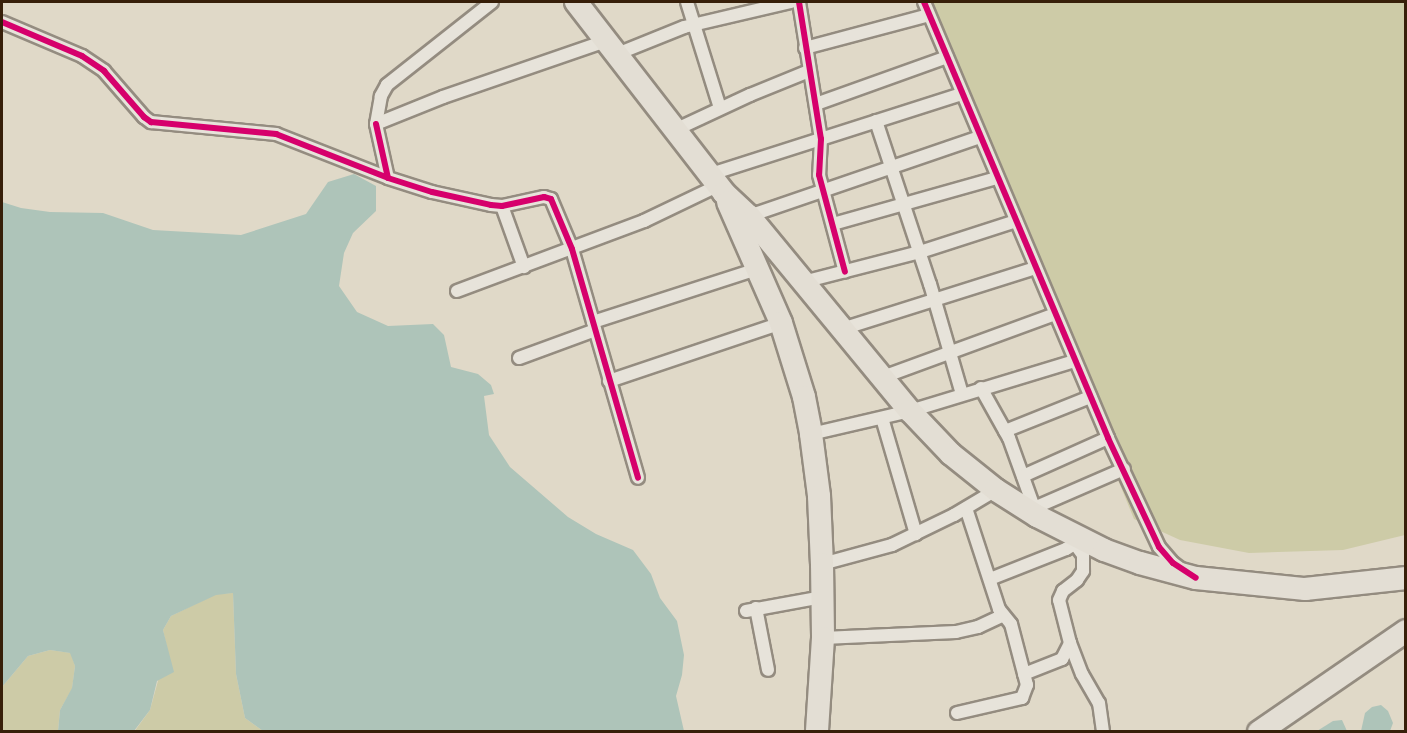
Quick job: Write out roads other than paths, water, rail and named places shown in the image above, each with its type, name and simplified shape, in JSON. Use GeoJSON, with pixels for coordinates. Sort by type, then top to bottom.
{"type":"FeatureCollection","features":[{"type":"Feature","properties":{"kind":"highway"},"geometry":{"type":"LineString","coordinates":[[576,2],[718,184],[749,216],[910,411],[951,453],[996,490],[1035,512],[1078,542],[1140,563],[1196,578],[1305,589],[1351,586],[1406,578]]}},
{"type":"Feature","properties":{"kind":"highway"},"geometry":{"type":"LineString","coordinates":[[718,184],[781,323],[804,397],[811,434],[819,496],[822,564],[823,638],[817,732]]}},
{"type":"Feature","properties":{"kind":"highway"},"geometry":{"type":"LineString","coordinates":[[1259,732],[1406,631]]}},
{"type":"Feature","properties":{"kind":"street"},"geometry":{"type":"LineString","coordinates":[[388,178],[376,124],[381,96],[387,85],[492,2]]}},
{"type":"Feature","properties":{"kind":"street"},"geometry":{"type":"LineString","coordinates":[[687,2],[720,108]]}},
{"type":"Feature","properties":{"kind":"street"},"geometry":{"type":"LineString","coordinates":[[376,124],[442,97],[694,25],[791,2]]}},
{"type":"Feature","properties":{"kind":"street"},"geometry":{"type":"LineString","coordinates":[[799,2],[821,139],[819,167],[822,189],[845,272]]}},
{"type":"Feature","properties":{"kind":"street"},"geometry":{"type":"LineString","coordinates":[[924,2],[1108,438],[1160,547],[1173,563],[1196,578]]}},
{"type":"Feature","properties":{"kind":"street"},"geometry":{"type":"LineString","coordinates":[[806,48],[930,15]]}},
{"type":"Feature","properties":{"kind":"street"},"geometry":{"type":"LineString","coordinates":[[2,22],[82,56],[111,77],[144,117],[151,122],[276,134],[388,178],[432,192],[502,206],[549,197],[572,249],[638,478]]}},
{"type":"Feature","properties":{"kind":"street"},"geometry":{"type":"LineString","coordinates":[[816,104],[947,57]]}},
{"type":"Feature","properties":{"kind":"street"},"geometry":{"type":"LineString","coordinates":[[677,129],[720,108],[809,71]]}},
{"type":"Feature","properties":{"kind":"street"},"geometry":{"type":"LineString","coordinates":[[457,291],[655,217],[718,184],[821,139],[962,94]]}},
{"type":"Feature","properties":{"kind":"street"},"geometry":{"type":"LineString","coordinates":[[876,121],[935,298],[962,394]]}},
{"type":"Feature","properties":{"kind":"street"},"geometry":{"type":"LineString","coordinates":[[749,216],[822,189],[980,137]]}},
{"type":"Feature","properties":{"kind":"street"},"geometry":{"type":"LineString","coordinates":[[833,224],[997,178]]}},
{"type":"Feature","properties":{"kind":"street"},"geometry":{"type":"LineString","coordinates":[[502,206],[524,267]]}},
{"type":"Feature","properties":{"kind":"street"},"geometry":{"type":"LineString","coordinates":[[803,282],[920,252],[1016,221]]}},
{"type":"Feature","properties":{"kind":"street"},"geometry":{"type":"LineString","coordinates":[[842,329],[1035,268]]}},
{"type":"Feature","properties":{"kind":"street"},"geometry":{"type":"LineString","coordinates":[[519,358],[594,326],[757,269]]}},
{"type":"Feature","properties":{"kind":"street"},"geometry":{"type":"LineString","coordinates":[[883,377],[1055,314]]}},
{"type":"Feature","properties":{"kind":"street"},"geometry":{"type":"LineString","coordinates":[[609,381],[781,323]]}},
{"type":"Feature","properties":{"kind":"street"},"geometry":{"type":"LineString","coordinates":[[811,434],[910,411],[1075,361]]}},
{"type":"Feature","properties":{"kind":"street"},"geometry":{"type":"LineString","coordinates":[[981,388],[1005,431],[1035,512],[1124,469]]}},
{"type":"Feature","properties":{"kind":"street"},"geometry":{"type":"LineString","coordinates":[[1005,431],[1090,397]]}},
{"type":"Feature","properties":{"kind":"street"},"geometry":{"type":"LineString","coordinates":[[882,418],[916,534]]}},
{"type":"Feature","properties":{"kind":"street"},"geometry":{"type":"LineString","coordinates":[[1023,476],[1108,438]]}},
{"type":"Feature","properties":{"kind":"street"},"geometry":{"type":"LineString","coordinates":[[822,564],[892,545],[966,508],[996,490]]}},
{"type":"Feature","properties":{"kind":"street"},"geometry":{"type":"LineString","coordinates":[[957,713],[1022,698],[1026,694],[1027,685],[1011,624],[1002,616],[966,508]]}},
{"type":"Feature","properties":{"kind":"street"},"geometry":{"type":"LineString","coordinates":[[990,579],[1078,542],[1083,555],[1083,572],[1063,591],[1059,600],[1070,643],[1082,674],[1099,703],[1103,732]]}},
{"type":"Feature","properties":{"kind":"street"},"geometry":{"type":"LineString","coordinates":[[768,670],[752,610],[822,597]]}},
{"type":"Feature","properties":{"kind":"street"},"geometry":{"type":"LineString","coordinates":[[823,638],[956,632],[978,627],[1002,616]]}},
{"type":"Feature","properties":{"kind":"street"},"geometry":{"type":"LineString","coordinates":[[1024,674],[1062,659],[1070,643]]}}]}
